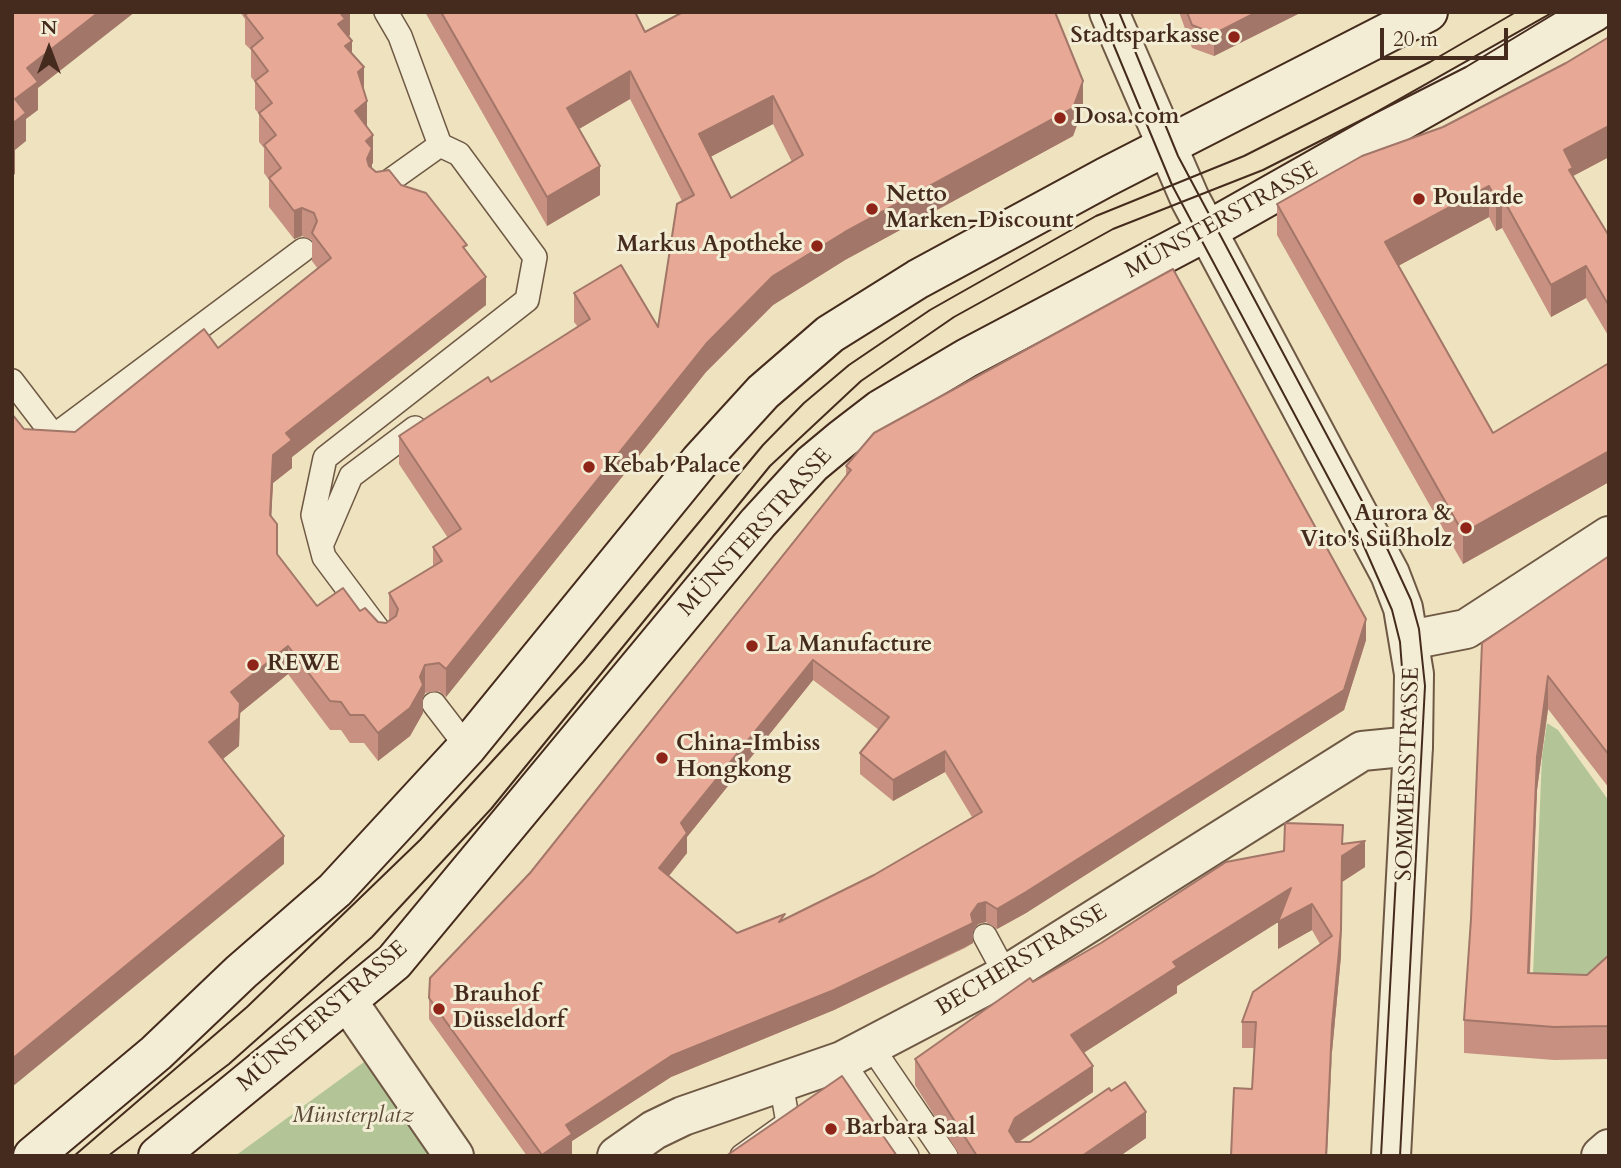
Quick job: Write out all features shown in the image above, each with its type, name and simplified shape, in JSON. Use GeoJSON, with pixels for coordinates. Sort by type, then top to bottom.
{"type":"FeatureCollection","features":[{"type":"Feature","properties":{"kind":"main road","name":"SOMMERSSTRASSE"},"geometry":{"type":"LineString","coordinates":[[1109,12],[1164,146],[1390,574],[1403,608],[1414,674],[1413,746],[1391,1156]]}},
{"type":"Feature","properties":{"kind":"main road"},"geometry":{"type":"LineString","coordinates":[[33,1156],[156,1054],[241,972],[335,890],[467,747],[700,461],[795,363],[866,309],[1164,146],[1428,12]]}},
{"type":"Feature","properties":{"kind":"main road","name":"MÜNSTERSTRASSE"},"geometry":{"type":"LineString","coordinates":[[158,1156],[394,962],[758,523],[812,464],[881,409],[967,358],[1207,231],[1594,12]]}},
{"type":"Feature","properties":{"kind":"main road"},"geometry":{"type":"LineString","coordinates":[[1410,640],[1466,629],[1609,536]]}},
{"type":"Feature","properties":{"kind":"main road","name":"BECHERSTRASSE"},"geometry":{"type":"LineString","coordinates":[[617,1156],[654,1130],[682,1116],[857,1054],[1006,975],[1342,761],[1362,751],[1413,746]]}},
{"type":"Feature","properties":{"kind":"main road"},"geometry":{"type":"LineString","coordinates":[[348,1002],[454,1156]]}},
{"type":"Feature","properties":{"kind":"main road"},"geometry":{"type":"LineString","coordinates":[[1601,1156],[1609,1149]]}},
{"type":"Feature","properties":{"kind":"lane"},"geometry":{"type":"LineString","coordinates":[[384,638],[324,557],[313,515],[326,458],[527,300],[536,257],[459,154],[440,145],[400,36],[386,12]]}},
{"type":"Feature","properties":{"kind":"lane"},"geometry":{"type":"LineString","coordinates":[[381,187],[440,145]]}},
{"type":"Feature","properties":{"kind":"lane"},"geometry":{"type":"LineString","coordinates":[[12,381],[54,436],[303,250]]}},
{"type":"Feature","properties":{"kind":"lane"},"geometry":{"type":"LineString","coordinates":[[321,546],[351,476],[415,428]]}},
{"type":"Feature","properties":{"kind":"lane"},"geometry":{"type":"LineString","coordinates":[[435,704],[467,747]]}},
{"type":"Feature","properties":{"kind":"lane"},"geometry":{"type":"LineString","coordinates":[[985,936],[1006,975]]}},
{"type":"Feature","properties":{"kind":"lane"},"geometry":{"type":"LineString","coordinates":[[857,1054],[908,1156]]}},
{"type":"Feature","properties":{"kind":"lane"},"geometry":{"type":"LineString","coordinates":[[857,1054],[946,1156]]}},
{"type":"Feature","properties":{"kind":"lane"},"geometry":{"type":"LineString","coordinates":[[742,1156],[788,1123],[781,1083]]}},
{"type":"Feature","properties":{"kind":"green space"},"geometry":{"type":"Polygon","coordinates":[[[1547,723],[1558,730],[1609,801],[1609,985],[1532,998],[1542,756],[1547,723]]]}},
{"type":"Feature","properties":{"kind":"green space","name":"Münsterplatz"},"geometry":{"type":"Polygon","coordinates":[[[364,1062],[433,1156],[235,1156],[364,1062]]]}},
{"type":"Feature","properties":{"kind":"building"},"geometry":{"type":"Polygon","coordinates":[[[12,12],[99,12],[27,68],[38,82],[15,99],[26,113],[12,124],[12,12]]]}},
{"type":"Feature","properties":{"kind":"building"},"geometry":{"type":"Polygon","coordinates":[[[249,12],[343,12],[341,14],[345,19],[338,24],[352,41],[345,46],[364,67],[358,72],[367,101],[355,111],[373,135],[366,141],[372,148],[367,159],[369,166],[376,172],[389,170],[401,185],[426,193],[467,245],[463,247],[486,277],[286,433],[292,440],[273,455],[270,515],[277,524],[277,554],[317,606],[343,588],[360,611],[365,608],[378,622],[386,623],[396,616],[398,609],[389,593],[442,561],[433,547],[461,529],[399,436],[488,377],[491,382],[590,319],[574,293],[621,265],[658,327],[677,204],[694,195],[630,71],[567,108],[600,166],[547,197],[441,12],[635,12],[645,32],[683,12],[1055,12],[1083,81],[1073,108],[845,232],[773,276],[706,344],[446,669],[439,663],[425,665],[420,677],[423,685],[410,708],[378,733],[364,715],[350,715],[341,702],[330,701],[288,646],[231,692],[240,703],[239,718],[209,742],[284,836],[12,1059],[12,414],[24,429],[75,432],[204,329],[218,348],[331,258],[312,233],[317,221],[314,213],[302,208],[294,211],[269,178],[281,168],[264,145],[276,135],[259,113],[272,103],[255,81],[268,71],[251,48],[263,38],[245,15],[249,12]],[[773,96],[699,134],[731,198],[803,155],[773,96]]]}},
{"type":"Feature","properties":{"kind":"building"},"geometry":{"type":"Polygon","coordinates":[[[1187,12],[1257,12],[1214,34],[1192,25],[1187,12]]]}},
{"type":"Feature","properties":{"kind":"building"},"geometry":{"type":"Polygon","coordinates":[[[1609,37],[1609,126],[1564,150],[1573,168],[1569,170],[1609,236],[1609,306],[1586,266],[1551,285],[1502,197],[1496,200],[1489,186],[1385,242],[1493,433],[1609,363],[1609,451],[1463,533],[1277,204],[1362,156],[1443,127],[1566,63],[1609,37]]]}},
{"type":"Feature","properties":{"kind":"building"},"geometry":{"type":"Polygon","coordinates":[[[1173,269],[1366,619],[1344,690],[997,909],[986,902],[978,904],[971,914],[973,923],[834,990],[671,1056],[566,1125],[572,1134],[542,1155],[429,998],[430,978],[531,872],[851,470],[846,466],[874,433],[1173,269]],[[813,660],[681,823],[687,833],[659,868],[737,933],[785,914],[779,922],[874,875],[982,812],[945,751],[893,780],[860,753],[889,717],[813,660]]]}},
{"type":"Feature","properties":{"kind":"building"},"geometry":{"type":"Polygon","coordinates":[[[1609,556],[1609,755],[1548,676],[1537,757],[1528,973],[1587,975],[1609,955],[1609,1026],[1554,1027],[1464,1020],[1471,919],[1482,643],[1609,556]]]}},
{"type":"Feature","properties":{"kind":"building"},"geometry":{"type":"Polygon","coordinates":[[[1285,823],[1343,825],[1342,844],[1365,841],[1342,856],[1341,930],[1332,1026],[1326,1156],[1231,1156],[1234,1088],[1252,1089],[1256,1022],[1242,1022],[1253,992],[1332,936],[1312,904],[1278,922],[1291,888],[1173,962],[1177,967],[1071,1035],[1093,1066],[1015,1118],[1009,1131],[1016,1142],[1030,1142],[1109,1088],[1111,1091],[1125,1082],[1146,1112],[1082,1156],[977,1156],[915,1059],[1030,978],[1033,982],[1101,943],[1226,862],[1284,851],[1285,823]]]}},
{"type":"Feature","properties":{"kind":"building"},"geometry":{"type":"Polygon","coordinates":[[[842,1076],[897,1156],[726,1156],[842,1076]]]}},
{"type":"Feature","properties":{"kind":"tram line"},"geometry":{"type":"LineString","coordinates":[[1100,12],[1172,185],[1359,535],[1392,610],[1400,642],[1405,708],[1381,1156]]}},
{"type":"Feature","properties":{"kind":"tram line"},"geometry":{"type":"LineString","coordinates":[[1119,12],[1178,156],[1386,546],[1411,600],[1419,629],[1425,686],[1400,1156]]}},
{"type":"Feature","properties":{"kind":"tram line"},"geometry":{"type":"LineString","coordinates":[[74,1156],[247,1007],[420,840],[583,662],[763,445],[804,403],[849,365],[930,310],[1096,216],[1244,156],[1430,62],[1516,12]]}},
{"type":"Feature","properties":{"kind":"tram line"},"geometry":{"type":"LineString","coordinates":[[108,1156],[229,1064],[372,937],[491,809],[770,466],[861,381],[954,317],[1113,229],[1263,170],[1466,67],[1557,12]]}},
{"type":"Feature","properties":{"kind":"place","name":"Stadtsparkasse"},"geometry":{"type":"Point","coordinates":[1234,37]}},
{"type":"Feature","properties":{"kind":"place","name":"Dosa.com"},"geometry":{"type":"Point","coordinates":[1060,118]}},
{"type":"Feature","properties":{"kind":"place","name":"Poularde"},"geometry":{"type":"Point","coordinates":[1419,199]}},
{"type":"Feature","properties":{"kind":"place","name":"Netto Marken-Discount"},"geometry":{"type":"Point","coordinates":[872,209]}},
{"type":"Feature","properties":{"kind":"place","name":"Markus Apotheke"},"geometry":{"type":"Point","coordinates":[817,246]}},
{"type":"Feature","properties":{"kind":"place","name":"Kebab Palace"},"geometry":{"type":"Point","coordinates":[589,467]}},
{"type":"Feature","properties":{"kind":"place","name":"Aurora & Vito's Süßholz"},"geometry":{"type":"Point","coordinates":[1466,528]}},
{"type":"Feature","properties":{"kind":"place","name":"La Manufacture"},"geometry":{"type":"Point","coordinates":[752,646]}},
{"type":"Feature","properties":{"kind":"place","name":"REWE"},"geometry":{"type":"Point","coordinates":[253,665]}},
{"type":"Feature","properties":{"kind":"place","name":"China-Imbiss Hongkong"},"geometry":{"type":"Point","coordinates":[662,758]}},
{"type":"Feature","properties":{"kind":"place","name":"Brauhof Düsseldorf"},"geometry":{"type":"Point","coordinates":[439,1009]}},
{"type":"Feature","properties":{"kind":"place","name":"Barbara Saal"},"geometry":{"type":"Point","coordinates":[831,1129]}}]}
